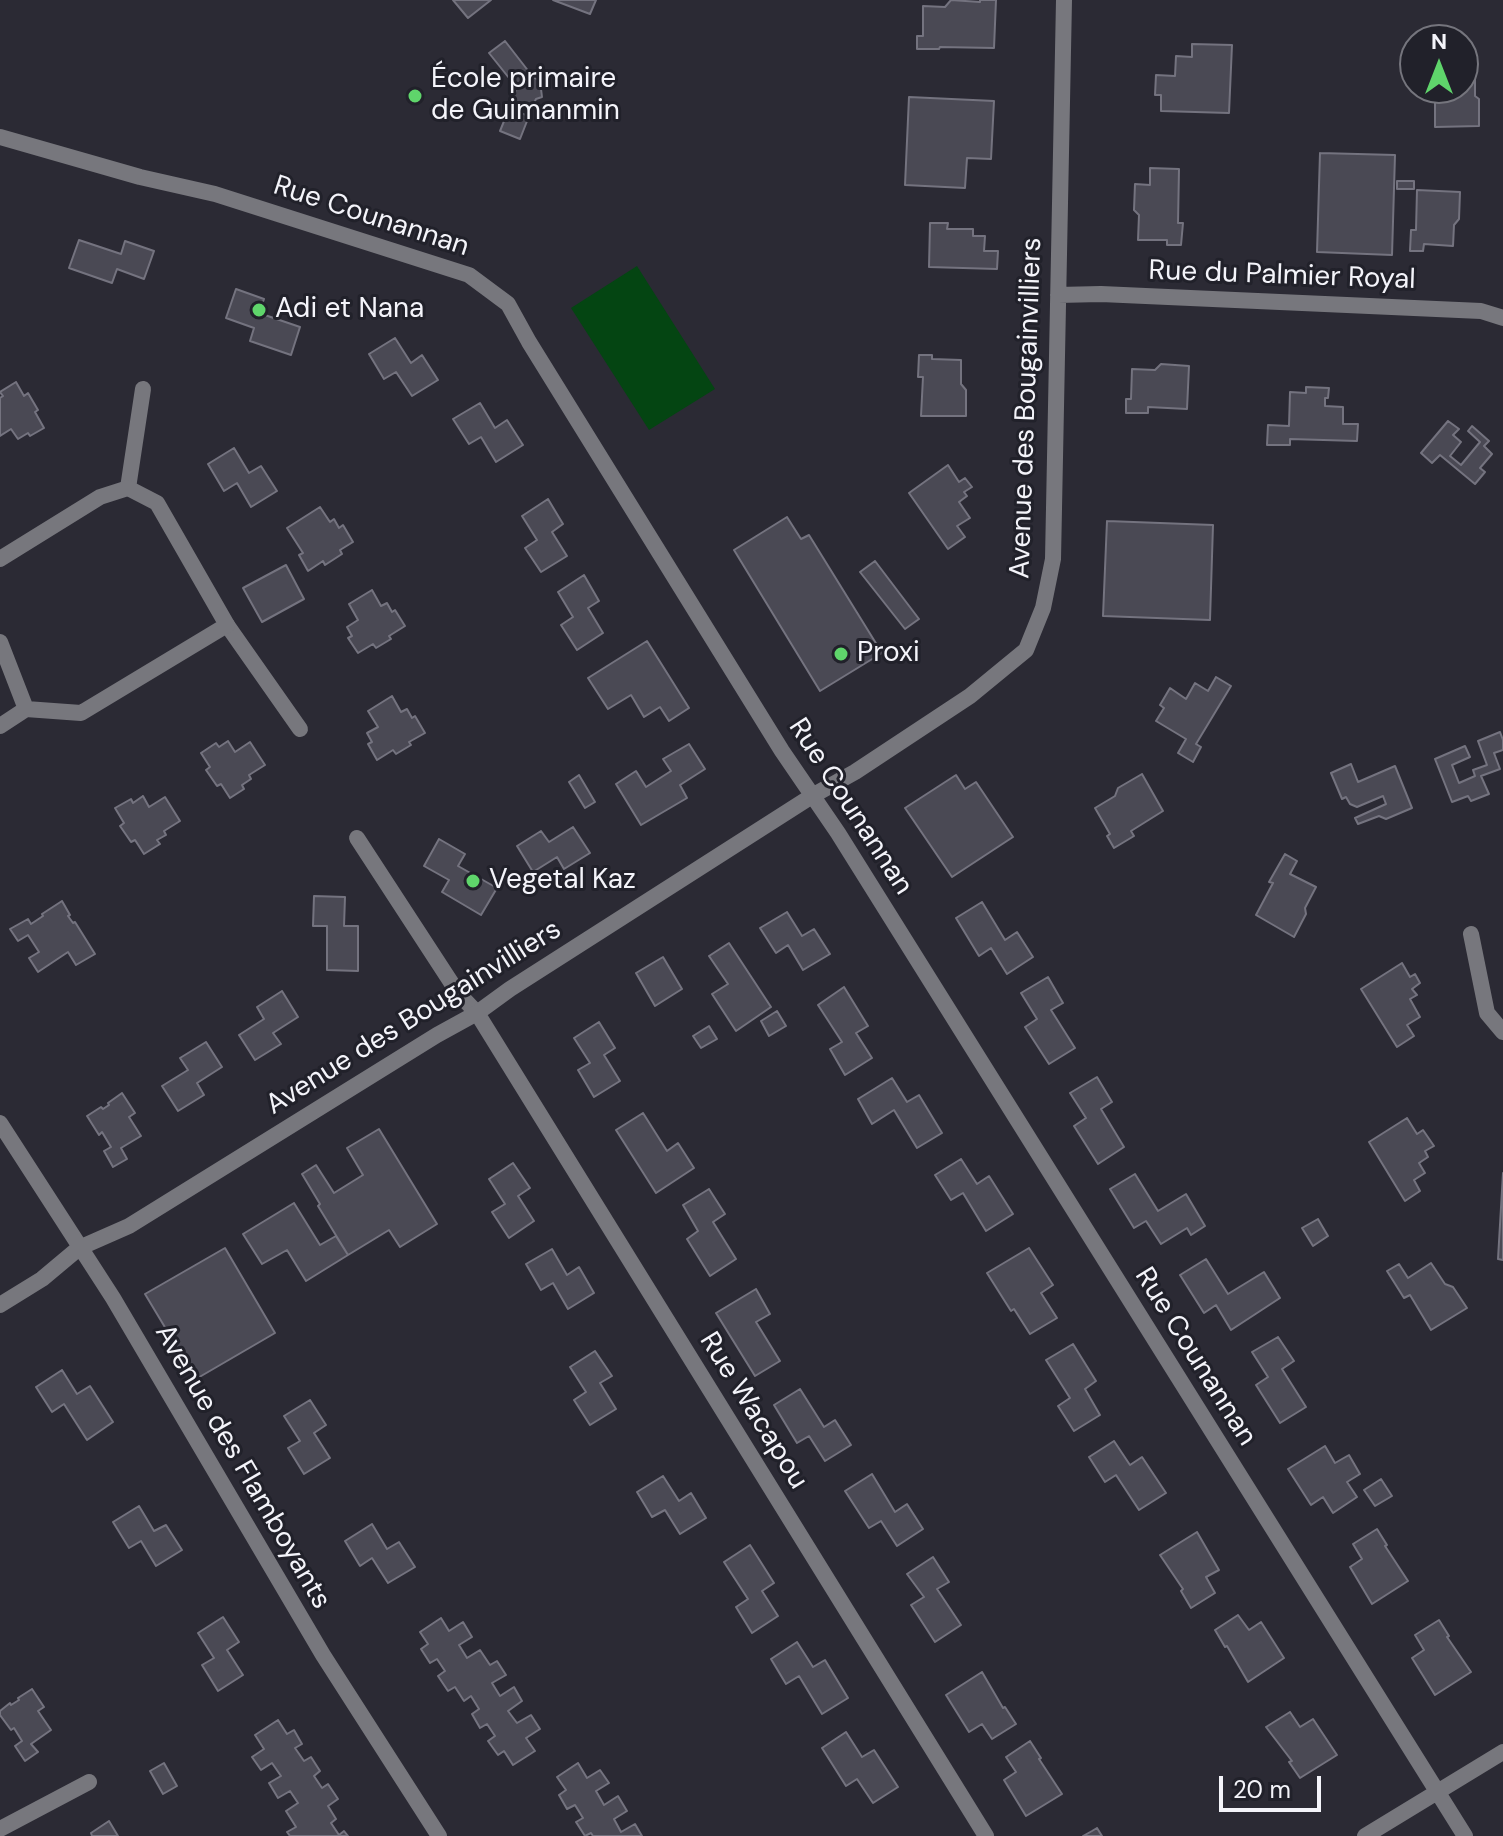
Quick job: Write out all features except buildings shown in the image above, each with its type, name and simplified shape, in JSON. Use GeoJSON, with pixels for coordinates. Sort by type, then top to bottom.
{"type":"FeatureCollection","features":[{"type":"Feature","properties":{"kind":"street","name":"Avenue des Bougainvilliers"},"geometry":{"type":"LineString","coordinates":[[0,1305],[42,1279],[79,1248],[129,1226],[477,1013],[812,796],[855,772],[970,696],[1026,650],[1043,608],[1053,559],[1064,0]]}},
{"type":"Feature","properties":{"kind":"street","name":"Rue Counannan"},"geometry":{"type":"LineString","coordinates":[[0,137],[140,177],[215,194],[469,275],[508,304],[812,796],[1465,1836]]}},
{"type":"Feature","properties":{"kind":"street","name":"Rue du Palmier Royal"},"geometry":{"type":"LineString","coordinates":[[1058,295],[1101,294],[1481,311],[1503,318]]}},
{"type":"Feature","properties":{"kind":"street"},"geometry":{"type":"LineString","coordinates":[[128,488],[143,389]]}},
{"type":"Feature","properties":{"kind":"street"},"geometry":{"type":"LineString","coordinates":[[0,559],[100,497],[128,488],[157,503],[227,625],[300,729]]}},
{"type":"Feature","properties":{"kind":"street"},"geometry":{"type":"LineString","coordinates":[[0,726],[26,709],[81,713],[227,625]]}},
{"type":"Feature","properties":{"kind":"street"},"geometry":{"type":"LineString","coordinates":[[0,642],[26,709]]}},
{"type":"Feature","properties":{"kind":"street","name":"Rue Wacapou"},"geometry":{"type":"LineString","coordinates":[[357,838],[458,993],[477,1013],[986,1836]]}},
{"type":"Feature","properties":{"kind":"street"},"geometry":{"type":"LineString","coordinates":[[1471,934],[1487,1013],[1503,1032]]}},
{"type":"Feature","properties":{"kind":"street","name":"Avenue des Flamboyants"},"geometry":{"type":"LineString","coordinates":[[0,1123],[113,1298],[323,1655],[439,1836]]}},
{"type":"Feature","properties":{"kind":"street"},"geometry":{"type":"LineString","coordinates":[[1365,1836],[1503,1752]]}},
{"type":"Feature","properties":{"kind":"street"},"geometry":{"type":"LineString","coordinates":[[4,1836],[0,1829],[89,1782]]}},
{"type":"Feature","properties":{"kind":"green space"},"geometry":{"type":"Polygon","coordinates":[[[637,266],[715,389],[649,430],[571,308],[637,266]]]}},
{"type":"Feature","properties":{"kind":"place","name":"École primaire de Guimanmin"},"geometry":{"type":"Point","coordinates":[415,96]}},
{"type":"Feature","properties":{"kind":"place","name":"Adi et Nana"},"geometry":{"type":"Point","coordinates":[259,310]}},
{"type":"Feature","properties":{"kind":"place","name":"Proxi"},"geometry":{"type":"Point","coordinates":[841,654]}},
{"type":"Feature","properties":{"kind":"place","name":"Vegetal Kaz"},"geometry":{"type":"Point","coordinates":[473,881]}}]}
